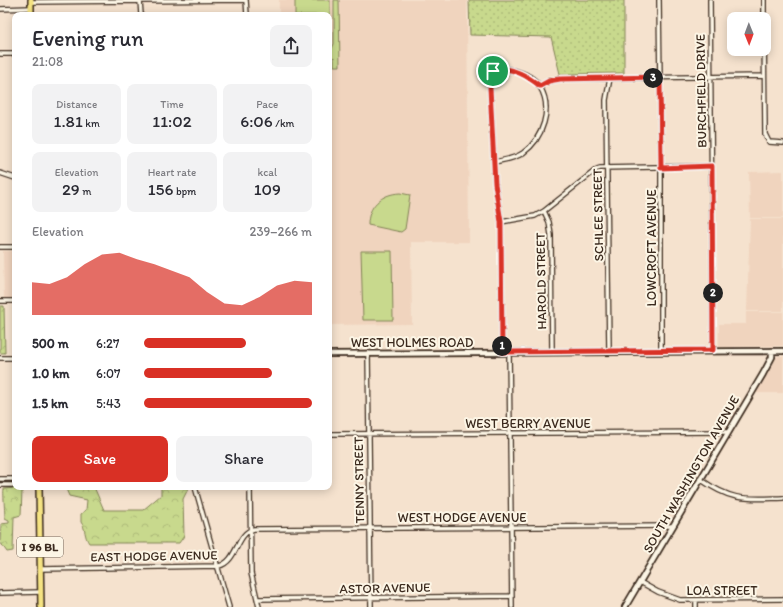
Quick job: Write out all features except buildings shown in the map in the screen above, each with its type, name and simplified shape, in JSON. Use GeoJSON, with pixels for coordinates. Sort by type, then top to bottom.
{"type":"FeatureCollection","features":[{"type":"Feature","properties":{"kind":"main road","name":"I 96 BL"},"geometry":{"type":"LineString","coordinates":[[39,490],[41,607]]}},
{"type":"Feature","properties":{"kind":"street"},"geometry":{"type":"LineString","coordinates":[[140,0],[141,12]]}},
{"type":"Feature","properties":{"kind":"street"},"geometry":{"type":"LineString","coordinates":[[0,9],[31,3],[140,0],[246,0],[246,12]]}},
{"type":"Feature","properties":{"kind":"street","name":"LOWCROFT AVENUE"},"geometry":{"type":"LineString","coordinates":[[659,0],[661,351]]}},
{"type":"Feature","properties":{"kind":"street","name":"BURCHFIELD DRIVE"},"geometry":{"type":"LineString","coordinates":[[710,0],[713,350]]}},
{"type":"Feature","properties":{"kind":"street"},"geometry":{"type":"LineString","coordinates":[[764,0],[764,12]]}},
{"type":"Feature","properties":{"kind":"street"},"geometry":{"type":"LineString","coordinates":[[0,54],[12,54]]}},
{"type":"Feature","properties":{"kind":"street"},"geometry":{"type":"LineString","coordinates":[[764,56],[765,134],[767,141],[772,143],[783,143]]}},
{"type":"Feature","properties":{"kind":"street"},"geometry":{"type":"LineString","coordinates":[[494,162],[511,159],[523,153],[538,136],[546,115],[545,100],[540,86],[522,73],[514,70],[497,68],[493,71],[490,88],[495,184],[501,222],[502,352]]}},
{"type":"Feature","properties":{"kind":"street"},"geometry":{"type":"LineString","coordinates":[[540,86],[549,81],[560,79],[764,76]]}},
{"type":"Feature","properties":{"kind":"street","name":"SCHLEE STREET"},"geometry":{"type":"LineString","coordinates":[[610,78],[606,100],[610,351]]}},
{"type":"Feature","properties":{"kind":"street"},"geometry":{"type":"LineString","coordinates":[[501,222],[535,216],[544,211],[596,169],[712,166]]}},
{"type":"Feature","properties":{"kind":"street"},"geometry":{"type":"LineString","coordinates":[[0,173],[12,177]]}},
{"type":"Feature","properties":{"kind":"street","name":"HAROLD STREET"},"geometry":{"type":"LineString","coordinates":[[544,211],[549,222],[551,235],[552,352]]}},
{"type":"Feature","properties":{"kind":"street"},"geometry":{"type":"LineString","coordinates":[[0,247],[12,247]]}},
{"type":"Feature","properties":{"kind":"street"},"geometry":{"type":"LineString","coordinates":[[0,302],[12,301]]}},
{"type":"Feature","properties":{"kind":"street","name":"WEST HOLMES ROAD"},"geometry":{"type":"LineString","coordinates":[[332,354],[713,350],[783,351]]}},
{"type":"Feature","properties":{"kind":"street","name":"SOUTH WASHINGTON AVENUE"},"geometry":{"type":"LineString","coordinates":[[625,607],[763,374],[772,357],[772,351]]}},
{"type":"Feature","properties":{"kind":"street"},"geometry":{"type":"LineString","coordinates":[[509,352],[512,607]]}},
{"type":"Feature","properties":{"kind":"street","name":"TENNY STREET"},"geometry":{"type":"LineString","coordinates":[[368,353],[371,607]]}},
{"type":"Feature","properties":{"kind":"street"},"geometry":{"type":"LineString","coordinates":[[0,358],[12,358]]}},
{"type":"Feature","properties":{"kind":"street","name":"WEST BERRY AVENUE"},"geometry":{"type":"LineString","coordinates":[[332,434],[728,432]]}},
{"type":"Feature","properties":{"kind":"street"},"geometry":{"type":"LineString","coordinates":[[0,479],[12,479]]}},
{"type":"Feature","properties":{"kind":"street"},"geometry":{"type":"LineString","coordinates":[[700,479],[721,492],[737,498],[783,498]]}},
{"type":"Feature","properties":{"kind":"street"},"geometry":{"type":"LineString","coordinates":[[0,485],[12,485]]}},
{"type":"Feature","properties":{"kind":"street"},"geometry":{"type":"LineString","coordinates":[[197,490],[219,566],[229,607]]}},
{"type":"Feature","properties":{"kind":"street"},"geometry":{"type":"LineString","coordinates":[[250,490],[251,573],[259,607]]}},
{"type":"Feature","properties":{"kind":"street","name":"WEST HODGE AVENUE"},"geometry":{"type":"LineString","coordinates":[[251,530],[673,526]]}},
{"type":"Feature","properties":{"kind":"street","name":"EAST HODGE AVENUE"},"geometry":{"type":"LineString","coordinates":[[40,569],[219,566],[228,563],[246,534],[251,530]]}},
{"type":"Feature","properties":{"kind":"street","name":"LOA STREET"},"geometry":{"type":"LineString","coordinates":[[640,582],[666,596],[680,600],[783,599]]}},
{"type":"Feature","properties":{"kind":"street"},"geometry":{"type":"LineString","coordinates":[[0,593],[41,592]]}},
{"type":"Feature","properties":{"kind":"street","name":"ASTOR AVENUE"},"geometry":{"type":"LineString","coordinates":[[257,600],[512,596]]}},
{"type":"Feature","properties":{"kind":"street"},"geometry":{"type":"LineString","coordinates":[[696,600],[696,607]]}},
{"type":"Feature","properties":{"kind":"shaded area"},"geometry":{"type":"Polygon","coordinates":[[[279,0],[467,0],[469,242],[411,242],[412,324],[332,325],[332,12],[279,12],[279,0]]]}},
{"type":"Feature","properties":{"kind":"shaded area"},"geometry":{"type":"Polygon","coordinates":[[[783,171],[783,218],[750,218],[749,172],[783,171]]]}},
{"type":"Feature","properties":{"kind":"shaded area"},"geometry":{"type":"Polygon","coordinates":[[[750,219],[783,219],[783,311],[747,311],[750,219]]]}},
{"type":"Feature","properties":{"kind":"shaded area"},"geometry":{"type":"Polygon","coordinates":[[[3,251],[12,251],[12,302],[4,302],[3,251]]]}},
{"type":"Feature","properties":{"kind":"shaded area"},"geometry":{"type":"Polygon","coordinates":[[[746,312],[783,312],[783,346],[719,347],[719,324],[746,324],[746,312]]]}},
{"type":"Feature","properties":{"kind":"shaded area"},"geometry":{"type":"Polygon","coordinates":[[[777,356],[783,356],[783,393],[756,393],[777,356]]]}},
{"type":"Feature","properties":{"kind":"green space"},"geometry":{"type":"Polygon","coordinates":[[[295,0],[330,0],[330,12],[295,12],[295,0]]]}},
{"type":"Feature","properties":{"kind":"green space"},"geometry":{"type":"Polygon","coordinates":[[[334,0],[339,0],[340,66],[334,66],[332,48],[334,44],[334,0]]]}},
{"type":"Feature","properties":{"kind":"green space"},"geometry":{"type":"Polygon","coordinates":[[[469,0],[624,0],[624,73],[560,74],[551,37],[470,35],[469,0]]]}},
{"type":"Feature","properties":{"kind":"green space"},"geometry":{"type":"Polygon","coordinates":[[[400,193],[410,195],[405,229],[401,232],[368,225],[370,212],[377,202],[387,196],[400,193]]]}},
{"type":"Feature","properties":{"kind":"green space"},"geometry":{"type":"Polygon","coordinates":[[[361,251],[392,251],[393,320],[363,320],[361,251]]]}},
{"type":"Feature","properties":{"kind":"green space"},"geometry":{"type":"Polygon","coordinates":[[[0,306],[4,306],[5,353],[0,353],[0,306]]]}},
{"type":"Feature","properties":{"kind":"green space"},"geometry":{"type":"Polygon","coordinates":[[[12,488],[12,490],[22,491],[21,515],[14,517],[13,551],[7,552],[0,542],[1,524],[9,523],[9,520],[5,518],[4,489],[12,488]]]}},
{"type":"Feature","properties":{"kind":"green space"},"geometry":{"type":"Polygon","coordinates":[[[66,490],[95,490],[104,510],[143,510],[161,495],[161,490],[188,490],[183,499],[184,536],[179,543],[89,543],[81,522],[81,514],[86,510],[87,500],[69,496],[66,490]]]}},
{"type":"Feature","properties":{"kind":"route"},"geometry":{"type":"LineString","coordinates":[[497,68],[514,70],[529,77],[540,86],[549,81],[560,79],[660,77],[661,168],[712,166],[713,350],[502,352],[501,222],[495,184],[490,88],[493,71],[497,68]]}}]}
